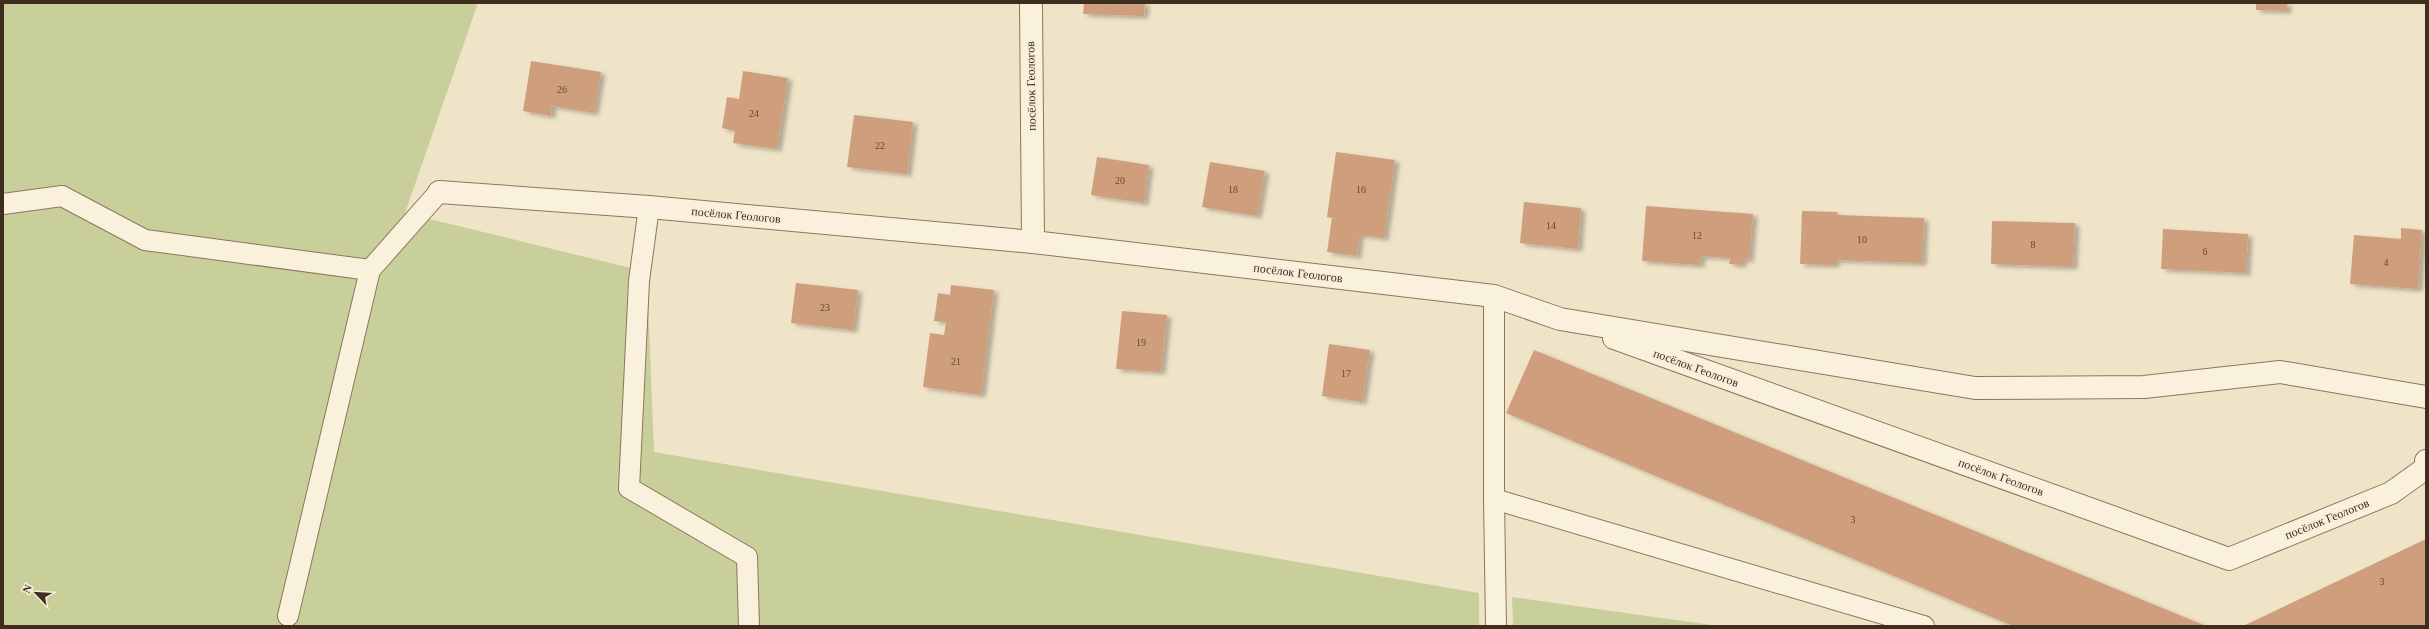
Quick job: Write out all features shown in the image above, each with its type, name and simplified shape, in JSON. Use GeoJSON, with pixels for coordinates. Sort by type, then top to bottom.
{"type":"FeatureCollection","features":[{"type":"Feature","properties":{"kind":"street","name":"посёлок Геологов"},"geometry":{"type":"LineString","coordinates":[[1030,3],[1033,242]]}},
{"type":"Feature","properties":{"kind":"street","name":"посёлок Геологов"},"geometry":{"type":"LineString","coordinates":[[439,192],[649,207],[1033,242],[1494,296],[2229,559],[2391,493],[2426,468],[2426,461]]}},
{"type":"Feature","properties":{"kind":"street","name":"посёлок Геологов"},"geometry":{"type":"LineString","coordinates":[[1560,319],[1975,388],[2144,387],[2280,372],[2426,397]]}},
{"type":"Feature","properties":{"kind":"lane"},"geometry":{"type":"LineString","coordinates":[[288,616],[370,270],[439,192]]}},
{"type":"Feature","properties":{"kind":"lane"},"geometry":{"type":"LineString","coordinates":[[3,204],[62,196],[145,240],[370,270]]}},
{"type":"Feature","properties":{"kind":"lane"},"geometry":{"type":"LineString","coordinates":[[649,207],[639,281],[629,488],[747,557],[749,626]]}},
{"type":"Feature","properties":{"kind":"lane"},"geometry":{"type":"LineString","coordinates":[[1494,296],[1494,499],[1496,626]]}},
{"type":"Feature","properties":{"kind":"lane"},"geometry":{"type":"LineString","coordinates":[[1494,499],[1924,626]]}},
{"type":"Feature","properties":{"kind":"green space"},"geometry":{"type":"Polygon","coordinates":[[[3,3],[478,3],[405,213],[647,272],[654,452],[1479,593],[1479,626],[3,626],[3,3]]]}},
{"type":"Feature","properties":{"kind":"green space"},"geometry":{"type":"Polygon","coordinates":[[[1512,597],[1719,626],[1513,626],[1512,597]]]}},
{"type":"Feature","properties":{"kind":"building"},"geometry":{"type":"Polygon","coordinates":[[[1084,3],[1145,3],[1144,16],[1083,14],[1084,3]]]}},
{"type":"Feature","properties":{"kind":"building"},"geometry":{"type":"Polygon","coordinates":[[[2256,3],[2287,3],[2287,11],[2256,10],[2256,3]]]}},
{"type":"Feature","properties":{"kind":"building"},"geometry":{"type":"Polygon","coordinates":[[[531,61],[601,72],[594,113],[552,106],[551,116],[523,111],[531,61]]]}},
{"type":"Feature","properties":{"kind":"building"},"geometry":{"type":"Polygon","coordinates":[[[743,71],[788,78],[777,149],[733,143],[735,131],[722,128],[727,97],[739,99],[743,71]]]}},
{"type":"Feature","properties":{"kind":"building"},"geometry":{"type":"Polygon","coordinates":[[[854,115],[913,122],[907,174],[847,167],[854,115]]]}},
{"type":"Feature","properties":{"kind":"building"},"geometry":{"type":"Polygon","coordinates":[[[1336,152],[1395,160],[1384,238],[1359,235],[1357,256],[1327,252],[1332,218],[1327,217],[1336,152]]]}},
{"type":"Feature","properties":{"kind":"building"},"geometry":{"type":"Polygon","coordinates":[[[1097,157],[1149,165],[1144,203],[1091,195],[1097,157]]]}},
{"type":"Feature","properties":{"kind":"building"},"geometry":{"type":"Polygon","coordinates":[[[1210,162],[1265,171],[1257,216],[1202,207],[1210,162]]]}},
{"type":"Feature","properties":{"kind":"building"},"geometry":{"type":"Polygon","coordinates":[[[1524,202],[1581,208],[1578,249],[1520,243],[1524,202]]]}},
{"type":"Feature","properties":{"kind":"building"},"geometry":{"type":"Polygon","coordinates":[[[1646,206],[1753,214],[1749,260],[1742,259],[1742,265],[1729,264],[1730,258],[1701,256],[1700,265],[1642,261],[1646,206]]]}},
{"type":"Feature","properties":{"kind":"building"},"geometry":{"type":"Polygon","coordinates":[[[1802,211],[1837,212],[1837,215],[1924,218],[1922,263],[1835,260],[1835,265],[1800,264],[1802,211]]]}},
{"type":"Feature","properties":{"kind":"building"},"geometry":{"type":"Polygon","coordinates":[[[1992,221],[2075,223],[2073,267],[1991,264],[1992,221]]]}},
{"type":"Feature","properties":{"kind":"building"},"geometry":{"type":"Polygon","coordinates":[[[2401,228],[2422,230],[2418,289],[2350,284],[2354,235],[2401,239],[2401,228]]]}},
{"type":"Feature","properties":{"kind":"building"},"geometry":{"type":"Polygon","coordinates":[[[2163,229],[2248,234],[2246,273],[2161,269],[2163,229]]]}},
{"type":"Feature","properties":{"kind":"building"},"geometry":{"type":"Polygon","coordinates":[[[796,283],[858,290],[853,330],[791,323],[796,283]]]}},
{"type":"Feature","properties":{"kind":"building"},"geometry":{"type":"Polygon","coordinates":[[[951,285],[994,290],[981,395],[923,387],[930,333],[944,335],[946,322],[934,321],[938,293],[950,295],[951,285]]]}},
{"type":"Feature","properties":{"kind":"building"},"geometry":{"type":"Polygon","coordinates":[[[1122,311],[1167,315],[1161,372],[1116,369],[1122,311]]]}},
{"type":"Feature","properties":{"kind":"building"},"geometry":{"type":"Polygon","coordinates":[[[1329,344],[1370,350],[1362,402],[1322,396],[1329,344]]]}},
{"type":"Feature","properties":{"kind":"building"},"geometry":{"type":"Polygon","coordinates":[[[1534,350],[2206,626],[2013,626],[1506,413],[1534,350]]]}},
{"type":"Feature","properties":{"kind":"building"},"geometry":{"type":"Polygon","coordinates":[[[2426,539],[2426,623],[2419,626],[2243,626],[2426,539]]]}}]}
